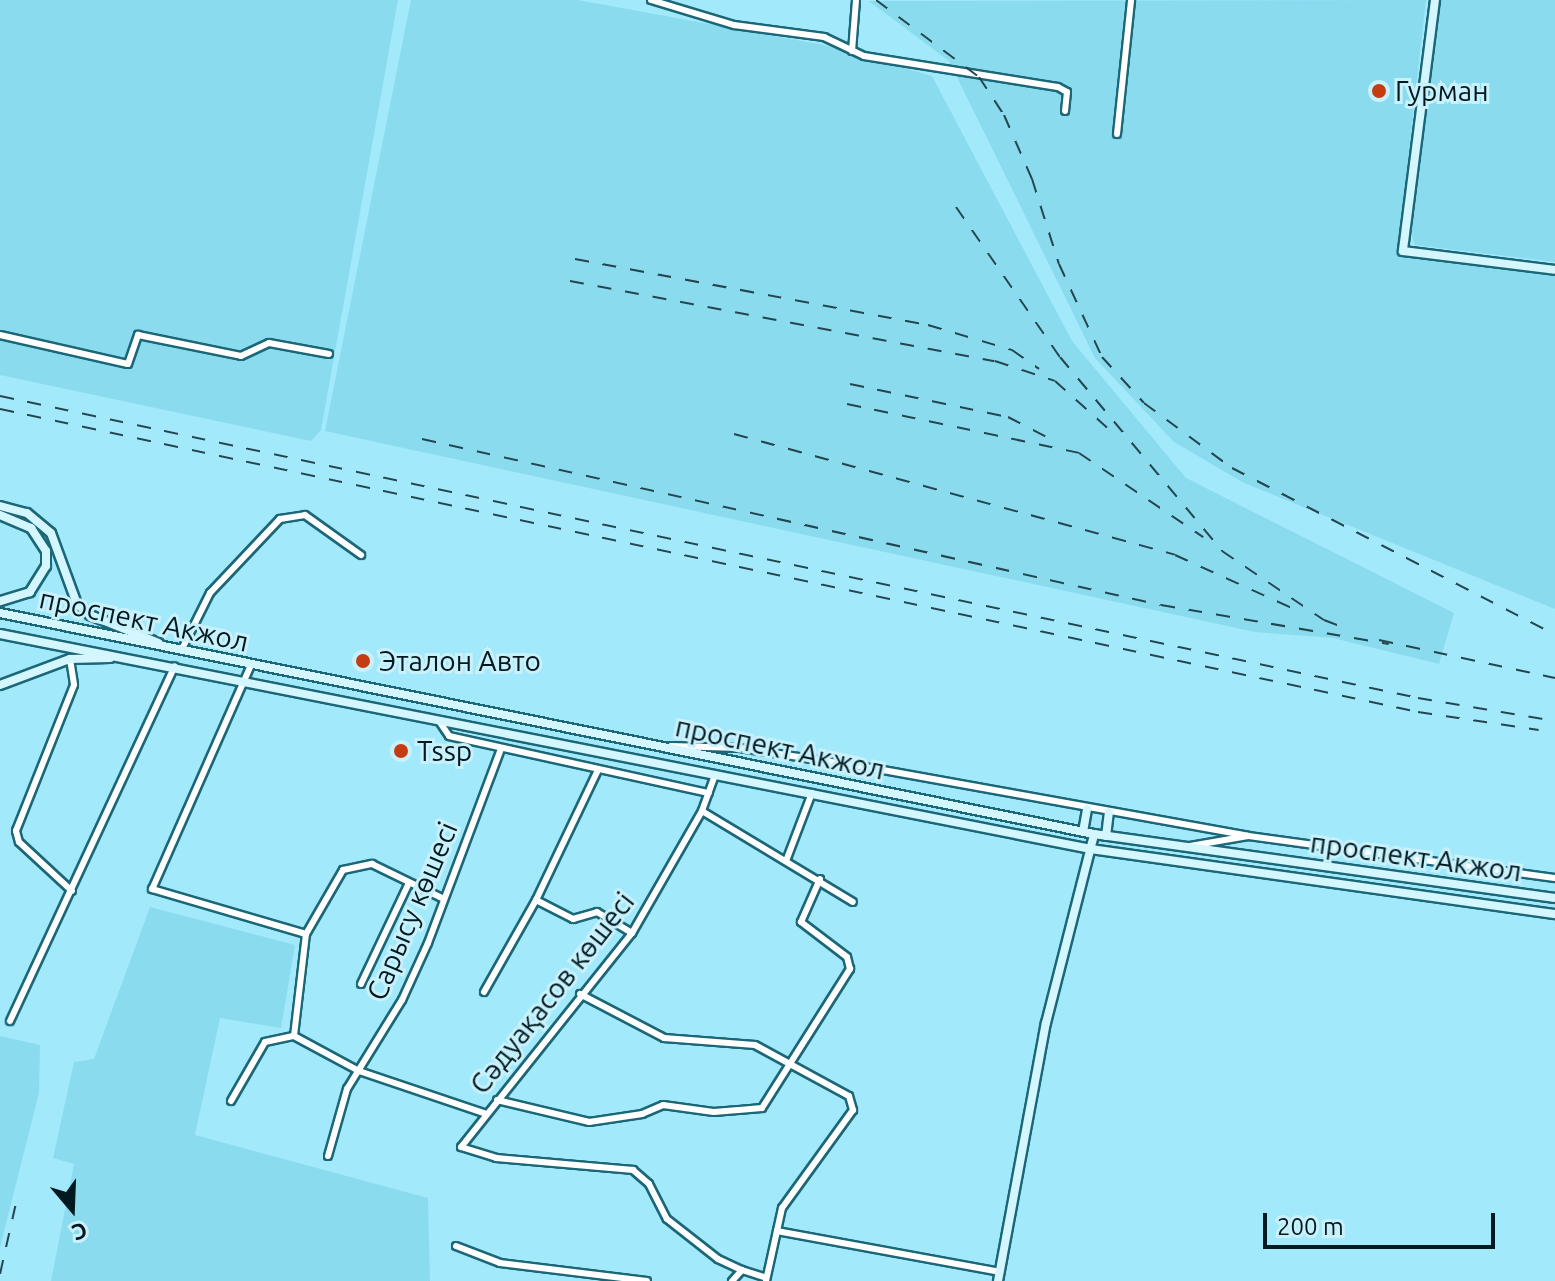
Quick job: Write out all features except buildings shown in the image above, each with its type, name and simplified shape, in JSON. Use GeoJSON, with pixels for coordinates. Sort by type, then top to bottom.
{"type":"FeatureCollection","features":[{"type":"Feature","properties":{"kind":"main road"},"geometry":{"type":"LineString","coordinates":[[1435,0],[1403,251],[1555,270]]}},
{"type":"Feature","properties":{"kind":"main road"},"geometry":{"type":"LineString","coordinates":[[0,506],[27,513],[51,533],[77,604],[90,615],[163,645]]}},
{"type":"Feature","properties":{"kind":"main road"},"geometry":{"type":"LineString","coordinates":[[0,515],[31,528],[46,551],[46,566],[30,592],[0,601]]}},
{"type":"Feature","properties":{"kind":"main road","name":"проспект Акжол"},"geometry":{"type":"LineString","coordinates":[[0,613],[1083,832],[1555,898]]}},
{"type":"Feature","properties":{"kind":"main road","name":"проспект Акжол"},"geometry":{"type":"LineString","coordinates":[[0,634],[244,679],[1091,849],[1555,914]]}},
{"type":"Feature","properties":{"kind":"main road"},"geometry":{"type":"LineString","coordinates":[[0,685],[70,659],[129,658]]}},
{"type":"Feature","properties":{"kind":"main road"},"geometry":{"type":"LineString","coordinates":[[1083,832],[1087,809]]}},
{"type":"Feature","properties":{"kind":"main road"},"geometry":{"type":"LineString","coordinates":[[1106,836],[1109,812]]}},
{"type":"Feature","properties":{"kind":"main road"},"geometry":{"type":"LineString","coordinates":[[999,1276],[1046,1023],[1094,834]]}},
{"type":"Feature","properties":{"kind":"main road"},"geometry":{"type":"LineString","coordinates":[[1555,906],[1555,914]]}},
{"type":"Feature","properties":{"kind":"street"},"geometry":{"type":"LineString","coordinates":[[651,0],[734,25],[824,37],[852,51],[1058,87],[1067,92],[1065,111]]}},
{"type":"Feature","properties":{"kind":"street"},"geometry":{"type":"LineString","coordinates":[[852,51],[856,0]]}},
{"type":"Feature","properties":{"kind":"street"},"geometry":{"type":"LineString","coordinates":[[1117,134],[1131,0]]}},
{"type":"Feature","properties":{"kind":"street"},"geometry":{"type":"LineString","coordinates":[[0,335],[128,364],[138,335],[241,356],[269,343],[329,354]]}},
{"type":"Feature","properties":{"kind":"street"},"geometry":{"type":"LineString","coordinates":[[182,649],[210,593],[280,519],[305,515],[361,555]]}},
{"type":"Feature","properties":{"kind":"street"},"geometry":{"type":"LineString","coordinates":[[70,659],[74,685],[16,831],[19,842],[72,891]]}},
{"type":"Feature","properties":{"kind":"street"},"geometry":{"type":"LineString","coordinates":[[251,665],[152,889],[306,934]]}},
{"type":"Feature","properties":{"kind":"street"},"geometry":{"type":"LineString","coordinates":[[10,1021],[175,666]]}},
{"type":"Feature","properties":{"kind":"street"},"geometry":{"type":"LineString","coordinates":[[438,718],[449,736],[709,793]]}},
{"type":"Feature","properties":{"kind":"street"},"geometry":{"type":"LineString","coordinates":[[667,746],[783,755],[1248,836],[1555,878]]}},
{"type":"Feature","properties":{"kind":"street","name":"Сарысу көшесі"},"geometry":{"type":"LineString","coordinates":[[328,1156],[347,1089],[402,1000],[501,749]]}},
{"type":"Feature","properties":{"kind":"street"},"geometry":{"type":"LineString","coordinates":[[484,992],[536,900],[598,770]]}},
{"type":"Feature","properties":{"kind":"street","name":"Сәдуақасов көшесі"},"geometry":{"type":"LineString","coordinates":[[715,775],[702,811],[632,933],[580,994],[461,1147],[496,1158],[633,1170],[649,1184],[667,1219],[718,1259],[742,1270]]}},
{"type":"Feature","properties":{"kind":"street"},"geometry":{"type":"LineString","coordinates":[[786,861],[812,793]]}},
{"type":"Feature","properties":{"kind":"street"},"geometry":{"type":"LineString","coordinates":[[702,811],[820,879],[853,902]]}},
{"type":"Feature","properties":{"kind":"street"},"geometry":{"type":"LineString","coordinates":[[1183,847],[1248,836]]}},
{"type":"Feature","properties":{"kind":"street"},"geometry":{"type":"LineString","coordinates":[[294,1036],[306,934],[343,870],[372,864],[444,899]]}},
{"type":"Feature","properties":{"kind":"street"},"geometry":{"type":"LineString","coordinates":[[497,1100],[589,1122],[642,1114],[663,1105],[714,1112],[762,1108],[794,1064],[850,969],[847,957],[801,922],[820,879]]}},
{"type":"Feature","properties":{"kind":"street"},"geometry":{"type":"LineString","coordinates":[[361,984],[409,883]]}},
{"type":"Feature","properties":{"kind":"street"},"geometry":{"type":"LineString","coordinates":[[536,900],[573,919],[597,912],[632,933]]}},
{"type":"Feature","properties":{"kind":"street"},"geometry":{"type":"LineString","coordinates":[[580,994],[653,1035],[742,1042],[794,1064],[854,1103],[782,1208],[766,1280],[742,1270],[732,1281]]}},
{"type":"Feature","properties":{"kind":"street"},"geometry":{"type":"LineString","coordinates":[[231,1101],[265,1042],[294,1036],[359,1071],[487,1114]]}},
{"type":"Feature","properties":{"kind":"street"},"geometry":{"type":"LineString","coordinates":[[777,1231],[999,1276]]}},
{"type":"Feature","properties":{"kind":"street"},"geometry":{"type":"LineString","coordinates":[[456,1246],[500,1263],[647,1281]]}},
{"type":"Feature","properties":{"kind":"shaded area"},"geometry":{"type":"Polygon","coordinates":[[[0,0],[398,0],[321,430],[311,441],[0,375],[0,0]]]}},
{"type":"Feature","properties":{"kind":"shaded area"},"geometry":{"type":"Polygon","coordinates":[[[411,0],[578,0],[824,45],[932,76],[1072,341],[1186,478],[1454,613],[1439,664],[1333,638],[1255,632],[325,431],[411,0]]]}},
{"type":"Feature","properties":{"kind":"shaded area"},"geometry":{"type":"Polygon","coordinates":[[[1426,0],[1397,257],[1555,276],[1555,609],[1244,483],[1174,442],[1095,358],[949,61],[869,1],[1426,0]]]}},
{"type":"Feature","properties":{"kind":"shaded area"},"geometry":{"type":"Polygon","coordinates":[[[1435,0],[1555,0],[1555,262],[1415,245],[1408,226],[1435,0]]]}},
{"type":"Feature","properties":{"kind":"shaded area"},"geometry":{"type":"Polygon","coordinates":[[[150,907],[295,945],[281,1028],[220,1018],[195,1135],[428,1198],[430,1281],[51,1281],[74,1164],[53,1158],[74,1062],[94,1059],[150,907]]]}},
{"type":"Feature","properties":{"kind":"shaded area"},"geometry":{"type":"Polygon","coordinates":[[[0,1036],[40,1045],[39,1093],[0,1247],[0,1036]]]}},
{"type":"Feature","properties":{"kind":"railway"},"geometry":{"type":"LineString","coordinates":[[876,0],[979,77],[1004,115],[1032,179],[1059,264],[1102,357],[1144,403],[1232,468],[1555,635]]}},
{"type":"Feature","properties":{"kind":"railway"},"geometry":{"type":"LineString","coordinates":[[956,207],[1060,357],[1222,551],[1324,620],[1345,628]]}},
{"type":"Feature","properties":{"kind":"railway"},"geometry":{"type":"LineString","coordinates":[[575,259],[928,325],[1012,350],[1039,369]]}},
{"type":"Feature","properties":{"kind":"railway"},"geometry":{"type":"LineString","coordinates":[[570,281],[995,361],[1055,381],[1112,432]]}},
{"type":"Feature","properties":{"kind":"railway"},"geometry":{"type":"LineString","coordinates":[[850,384],[1008,417],[1056,442]]}},
{"type":"Feature","properties":{"kind":"railway"},"geometry":{"type":"LineString","coordinates":[[0,396],[1418,698],[1555,721]]}},
{"type":"Feature","properties":{"kind":"railway"},"geometry":{"type":"LineString","coordinates":[[847,404],[1079,453],[1203,537]]}},
{"type":"Feature","properties":{"kind":"railway"},"geometry":{"type":"LineString","coordinates":[[0,409],[1418,712],[1539,730]]}},
{"type":"Feature","properties":{"kind":"railway"},"geometry":{"type":"LineString","coordinates":[[734,434],[1175,555],[1294,609]]}},
{"type":"Feature","properties":{"kind":"railway"},"geometry":{"type":"LineString","coordinates":[[422,439],[1161,605],[1389,644]]}},
{"type":"Feature","properties":{"kind":"railway"},"geometry":{"type":"LineString","coordinates":[[1379,640],[1555,678]]}},
{"type":"Feature","properties":{"kind":"railway"},"geometry":{"type":"LineString","coordinates":[[0,1274],[16,1203]]}},
{"type":"Feature","properties":{"kind":"place","name":"Гурман"},"geometry":{"type":"Point","coordinates":[1379,91]}},
{"type":"Feature","properties":{"kind":"place","name":"Эталон Авто"},"geometry":{"type":"Point","coordinates":[363,661]}},
{"type":"Feature","properties":{"kind":"place","name":"Tssp"},"geometry":{"type":"Point","coordinates":[401,751]}}]}
